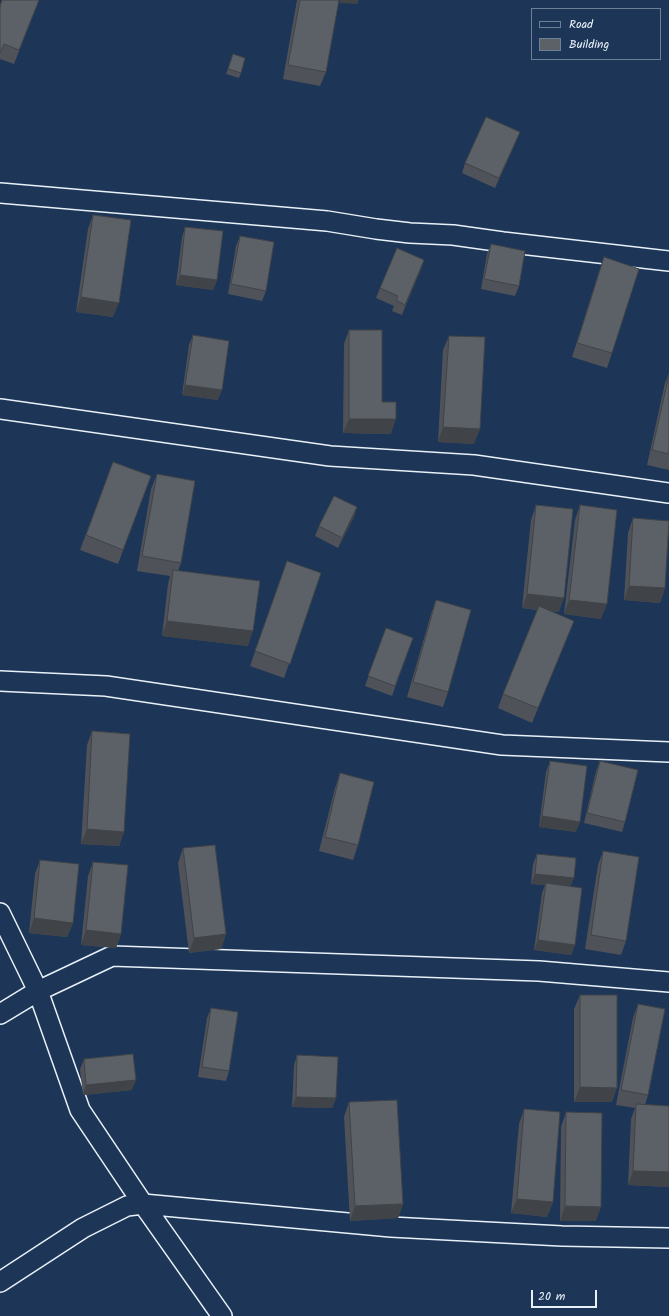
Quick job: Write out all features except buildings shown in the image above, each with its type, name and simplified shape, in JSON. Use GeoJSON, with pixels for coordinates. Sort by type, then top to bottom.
{"type":"FeatureCollection","features":[{"type":"Feature","properties":{"kind":"street"},"geometry":{"type":"LineString","coordinates":[[0,193],[327,221],[410,233],[453,235],[669,261]]}},
{"type":"Feature","properties":{"kind":"street"},"geometry":{"type":"LineString","coordinates":[[0,409],[330,456],[474,465],[669,493]]}},
{"type":"Feature","properties":{"kind":"street"},"geometry":{"type":"LineString","coordinates":[[0,681],[106,686],[502,745],[669,752]]}},
{"type":"Feature","properties":{"kind":"street"},"geometry":{"type":"LineString","coordinates":[[0,913],[38,991],[80,1110],[143,1204],[222,1316]]}},
{"type":"Feature","properties":{"kind":"street"},"geometry":{"type":"LineString","coordinates":[[0,1014],[38,991],[112,956],[539,971],[669,982]]}},
{"type":"Feature","properties":{"kind":"street"},"geometry":{"type":"LineString","coordinates":[[0,1282],[83,1228],[127,1206],[143,1204],[391,1227],[562,1236],[669,1238]]}}]}
